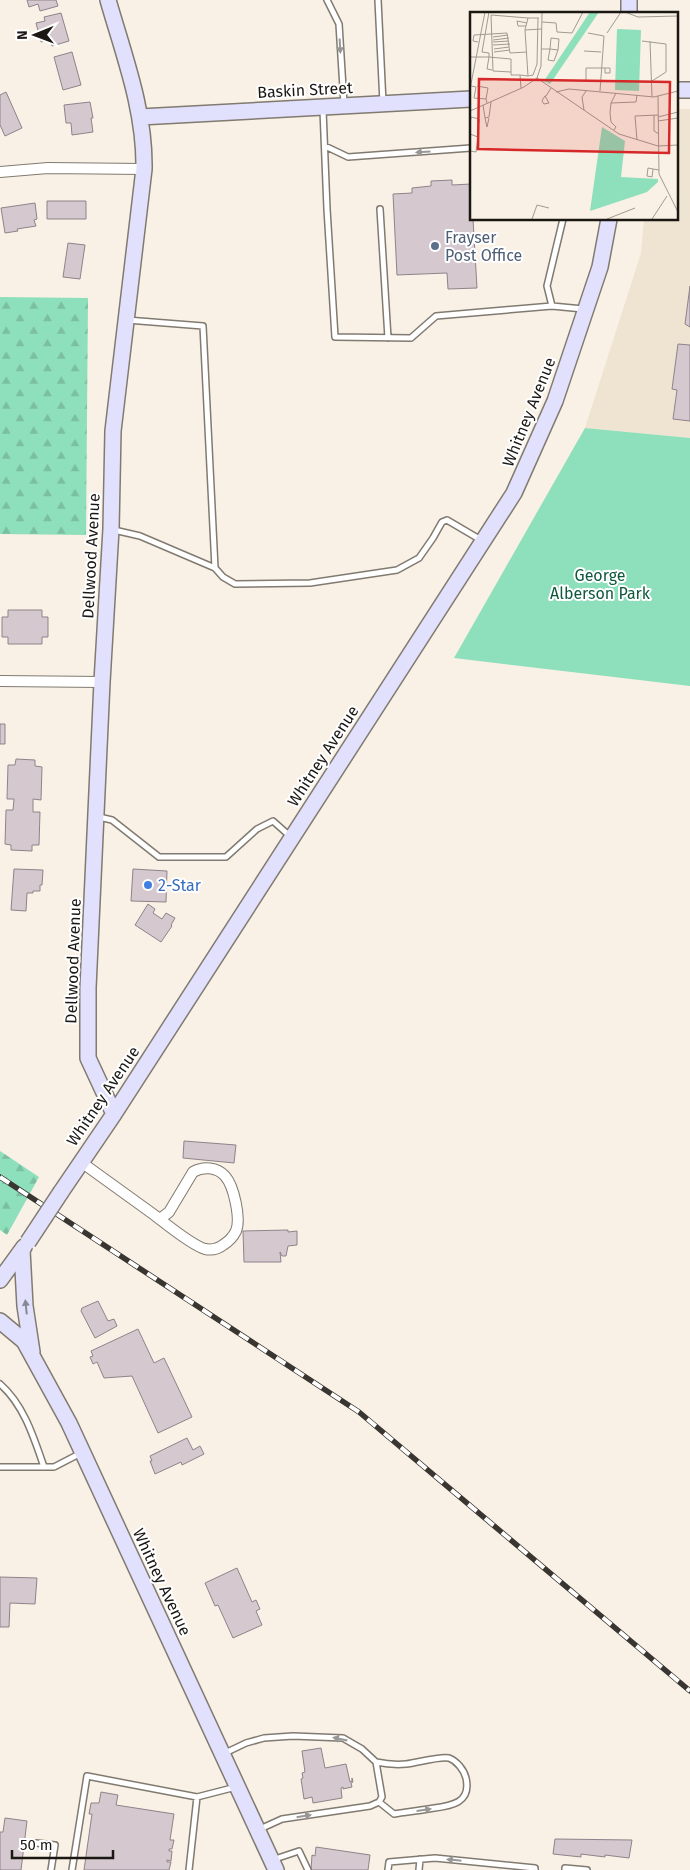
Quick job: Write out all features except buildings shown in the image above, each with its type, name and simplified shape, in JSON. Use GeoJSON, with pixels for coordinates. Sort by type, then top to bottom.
{"type":"FeatureCollection","features":[{"type":"Feature","properties":{"kind":"main road","name":"Dellwood Avenue"},"geometry":{"type":"LineString","coordinates":[[108,0],[140,117],[143,136],[144,169],[113,431],[111,529],[88,988],[88,1058],[114,1114]]}},
{"type":"Feature","properties":{"kind":"main road","name":"Baskin Street"},"geometry":{"type":"LineString","coordinates":[[140,117],[470,99]]}},
{"type":"Feature","properties":{"kind":"main road","name":"Whitney Avenue"},"geometry":{"type":"LineString","coordinates":[[0,1280],[114,1114],[514,492],[555,401],[600,267],[609,220]]}},
{"type":"Feature","properties":{"kind":"main road"},"geometry":{"type":"LineString","coordinates":[[0,1266],[22,1249]]}},
{"type":"Feature","properties":{"kind":"main road"},"geometry":{"type":"LineString","coordinates":[[22,1249],[25,1306],[32,1356]]}},
{"type":"Feature","properties":{"kind":"main road","name":"Whitney Avenue"},"geometry":{"type":"LineString","coordinates":[[0,1321],[24,1340],[70,1423],[273,1865]]}},
{"type":"Feature","properties":{"kind":"street"},"geometry":{"type":"LineString","coordinates":[[0,172],[48,168],[144,169]]}},
{"type":"Feature","properties":{"kind":"street"},"geometry":{"type":"LineString","coordinates":[[0,681],[102,682]]}},
{"type":"Feature","properties":{"kind":"street"},"geometry":{"type":"LineString","coordinates":[[80,1162],[160,1219],[204,1249],[218,1249],[236,1233],[238,1208],[226,1177],[217,1170],[198,1168],[193,1172],[169,1212],[160,1219]]}},
{"type":"Feature","properties":{"kind":"lane"},"geometry":{"type":"LineString","coordinates":[[327,0],[339,24],[344,106]]}},
{"type":"Feature","properties":{"kind":"lane"},"geometry":{"type":"LineString","coordinates":[[378,0],[383,104]]}},
{"type":"Feature","properties":{"kind":"lane"},"geometry":{"type":"LineString","coordinates":[[323,107],[335,337],[411,338],[436,316],[552,306],[586,309]]}},
{"type":"Feature","properties":{"kind":"lane"},"geometry":{"type":"LineString","coordinates":[[325,146],[348,157],[470,148]]}},
{"type":"Feature","properties":{"kind":"lane"},"geometry":{"type":"LineString","coordinates":[[380,209],[388,338]]}},
{"type":"Feature","properties":{"kind":"lane"},"geometry":{"type":"LineString","coordinates":[[552,306],[547,286],[563,220]]}},
{"type":"Feature","properties":{"kind":"lane"},"geometry":{"type":"LineString","coordinates":[[126,320],[203,326],[215,568]]}},
{"type":"Feature","properties":{"kind":"lane"},"geometry":{"type":"LineString","coordinates":[[111,529],[140,536],[215,568],[223,577],[234,584],[310,584],[397,570],[419,558],[442,522],[447,520],[483,541]]}},
{"type":"Feature","properties":{"kind":"lane"},"geometry":{"type":"LineString","coordinates":[[96,816],[112,820],[159,857],[226,857],[257,829],[273,821],[292,838]]}},
{"type":"Feature","properties":{"kind":"lane"},"geometry":{"type":"LineString","coordinates":[[0,1384],[28,1422],[44,1467]]}},
{"type":"Feature","properties":{"kind":"lane"},"geometry":{"type":"LineString","coordinates":[[0,1467],[54,1467],[83,1452]]}},
{"type":"Feature","properties":{"kind":"lane"},"geometry":{"type":"LineString","coordinates":[[222,1754],[246,1743],[264,1738],[292,1736],[343,1738],[362,1749],[376,1762],[393,1765],[447,1758],[457,1762],[465,1774],[468,1787],[465,1796],[450,1806],[394,1814],[379,1802]]}},
{"type":"Feature","properties":{"kind":"lane"},"geometry":{"type":"LineString","coordinates":[[257,1830],[282,1820],[370,1806],[379,1802],[382,1797],[376,1762]]}},
{"type":"Feature","properties":{"kind":"lane"},"geometry":{"type":"LineString","coordinates":[[72,1870],[87,1776],[196,1797],[237,1786]]}},
{"type":"Feature","properties":{"kind":"lane"},"geometry":{"type":"LineString","coordinates":[[189,1870],[196,1797]]}},
{"type":"Feature","properties":{"kind":"lane"},"geometry":{"type":"LineString","coordinates":[[36,1843],[55,1845],[52,1870]]}},
{"type":"Feature","properties":{"kind":"lane"},"geometry":{"type":"LineString","coordinates":[[273,1865],[299,1851],[308,1870]]}},
{"type":"Feature","properties":{"kind":"lane"},"geometry":{"type":"LineString","coordinates":[[388,1870],[389,1862],[435,1858],[535,1868],[535,1870]]}},
{"type":"Feature","properties":{"kind":"lane"},"geometry":{"type":"LineString","coordinates":[[418,1870],[420,1859]]}},
{"type":"Feature","properties":{"kind":"lane"},"geometry":{"type":"LineString","coordinates":[[565,1870],[565,1868],[587,1870]]}},
{"type":"Feature","properties":{"kind":"shaded area"},"geometry":{"type":"Polygon","coordinates":[[[678,109],[690,109],[690,438],[585,428],[641,253],[644,220],[678,220],[678,109]]]}},
{"type":"Feature","properties":{"kind":"green space"},"geometry":{"type":"Polygon","coordinates":[[[0,297],[88,298],[86,535],[0,534],[0,297]]]}},
{"type":"Feature","properties":{"kind":"green space","name":"George Alberson Park"},"geometry":{"type":"Polygon","coordinates":[[[585,428],[690,438],[690,686],[454,658],[585,428]]]}},
{"type":"Feature","properties":{"kind":"green space"},"geometry":{"type":"Polygon","coordinates":[[[0,1151],[39,1177],[7,1235],[0,1230],[0,1151]]]}},
{"type":"Feature","properties":{"kind":"railway"},"geometry":{"type":"LineString","coordinates":[[0,1177],[359,1412],[690,1691]]}},
{"type":"Feature","properties":{"kind":"place","name":"Frayser Post Office"},"geometry":{"type":"Point","coordinates":[435,246]}},
{"type":"Feature","properties":{"kind":"place","name":"2-Star"},"geometry":{"type":"Point","coordinates":[148,885]}}]}
